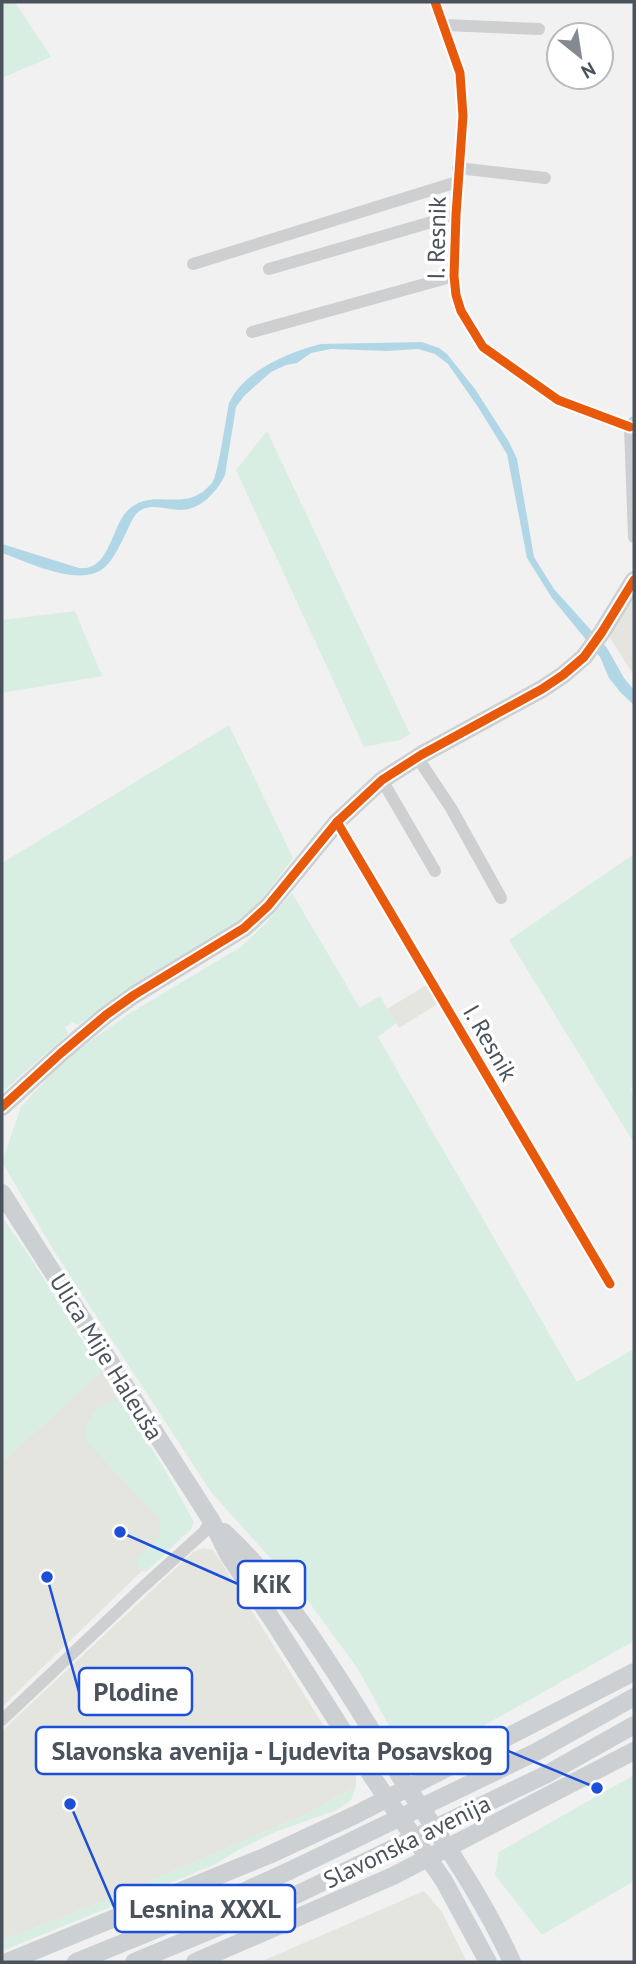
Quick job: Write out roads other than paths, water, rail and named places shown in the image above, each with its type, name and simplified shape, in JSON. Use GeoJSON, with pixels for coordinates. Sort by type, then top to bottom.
{"type":"FeatureCollection","features":[{"type":"Feature","properties":{"kind":"main road"},"geometry":{"type":"LineString","coordinates":[[2,1113],[8,1101],[106,1015],[244,928],[268,905],[337,822],[382,780],[417,757],[564,675],[584,657],[634,580]]}},
{"type":"Feature","properties":{"kind":"main road","name":"Ulica Mije Haleuša"},"geometry":{"type":"LineString","coordinates":[[2,1193],[211,1521],[229,1556],[280,1630],[373,1778],[444,1881],[488,1962]]}},
{"type":"Feature","properties":{"kind":"main road","name":"Ulica Mije Haleuša"},"geometry":{"type":"LineString","coordinates":[[211,1521],[240,1549],[293,1612],[449,1848],[512,1962]]}},
{"type":"Feature","properties":{"kind":"main road"},"geometry":{"type":"LineString","coordinates":[[7,1962],[269,1855],[408,1788],[634,1672]]}},
{"type":"Feature","properties":{"kind":"main road","name":"Slavonska avenija"},"geometry":{"type":"LineString","coordinates":[[76,1962],[194,1914],[289,1871],[536,1752],[634,1697]]}},
{"type":"Feature","properties":{"kind":"main road","name":"Slavonska avenija"},"geometry":{"type":"LineString","coordinates":[[134,1962],[298,1894],[547,1774],[634,1725]]}},
{"type":"Feature","properties":{"kind":"main road"},"geometry":{"type":"LineString","coordinates":[[195,1962],[429,1859],[634,1751]]}},
{"type":"Feature","properties":{"kind":"street","name":"I. Resnik"},"geometry":{"type":"LineString","coordinates":[[435,2],[460,73],[463,116],[457,182],[454,276],[457,302],[482,347],[558,400],[632,424],[634,537]]}},
{"type":"Feature","properties":{"kind":"street"},"geometry":{"type":"LineString","coordinates":[[444,25],[538,29]]}},
{"type":"Feature","properties":{"kind":"street","name":"I. Resnik"},"geometry":{"type":"LineString","coordinates":[[458,168],[545,178]]}},
{"type":"Feature","properties":{"kind":"street","name":"I. Resnik"},"geometry":{"type":"LineString","coordinates":[[193,264],[457,182]]}},
{"type":"Feature","properties":{"kind":"street","name":"I. Resnik"},"geometry":{"type":"LineString","coordinates":[[269,269],[456,215]]}},
{"type":"Feature","properties":{"kind":"street","name":"I. Resnik"},"geometry":{"type":"LineString","coordinates":[[252,332],[454,276]]}},
{"type":"Feature","properties":{"kind":"street"},"geometry":{"type":"LineString","coordinates":[[417,757],[451,808],[501,898]]}},
{"type":"Feature","properties":{"kind":"street"},"geometry":{"type":"LineString","coordinates":[[382,780],[435,871]]}},
{"type":"Feature","properties":{"kind":"street","name":"I. Resnik"},"geometry":{"type":"LineString","coordinates":[[337,822],[610,1284]]}},
{"type":"Feature","properties":{"kind":"street"},"geometry":{"type":"LineString","coordinates":[[2,1720],[204,1532],[211,1521]]}},
{"type":"Feature","properties":{"kind":"water"},"geometry":{"type":"Polygon","coordinates":[[[422,342],[447,354],[475,389],[509,442],[517,459],[534,557],[554,589],[607,648],[634,690],[634,705],[609,678],[600,657],[552,598],[527,558],[507,454],[448,364],[435,354],[418,349],[331,349],[311,353],[297,363],[271,372],[244,396],[236,407],[225,475],[213,494],[188,509],[152,507],[137,513],[111,560],[95,573],[69,575],[54,572],[2,553],[2,544],[79,568],[97,563],[104,556],[122,517],[138,503],[191,498],[212,483],[229,403],[236,391],[256,372],[281,358],[321,344],[422,342]]]}},
{"type":"Feature","properties":{"kind":"place","name":"KiK"},"geometry":{"type":"Point","coordinates":[120,1532]}},
{"type":"Feature","properties":{"kind":"place","name":"Plodine"},"geometry":{"type":"Point","coordinates":[47,1577]}},
{"type":"Feature","properties":{"kind":"place","name":"Slavonska avenija - Ljudevita Posavskog"},"geometry":{"type":"Point","coordinates":[597,1788]}},
{"type":"Feature","properties":{"kind":"place","name":"Lesnina XXXL"},"geometry":{"type":"Point","coordinates":[70,1804]}}]}
